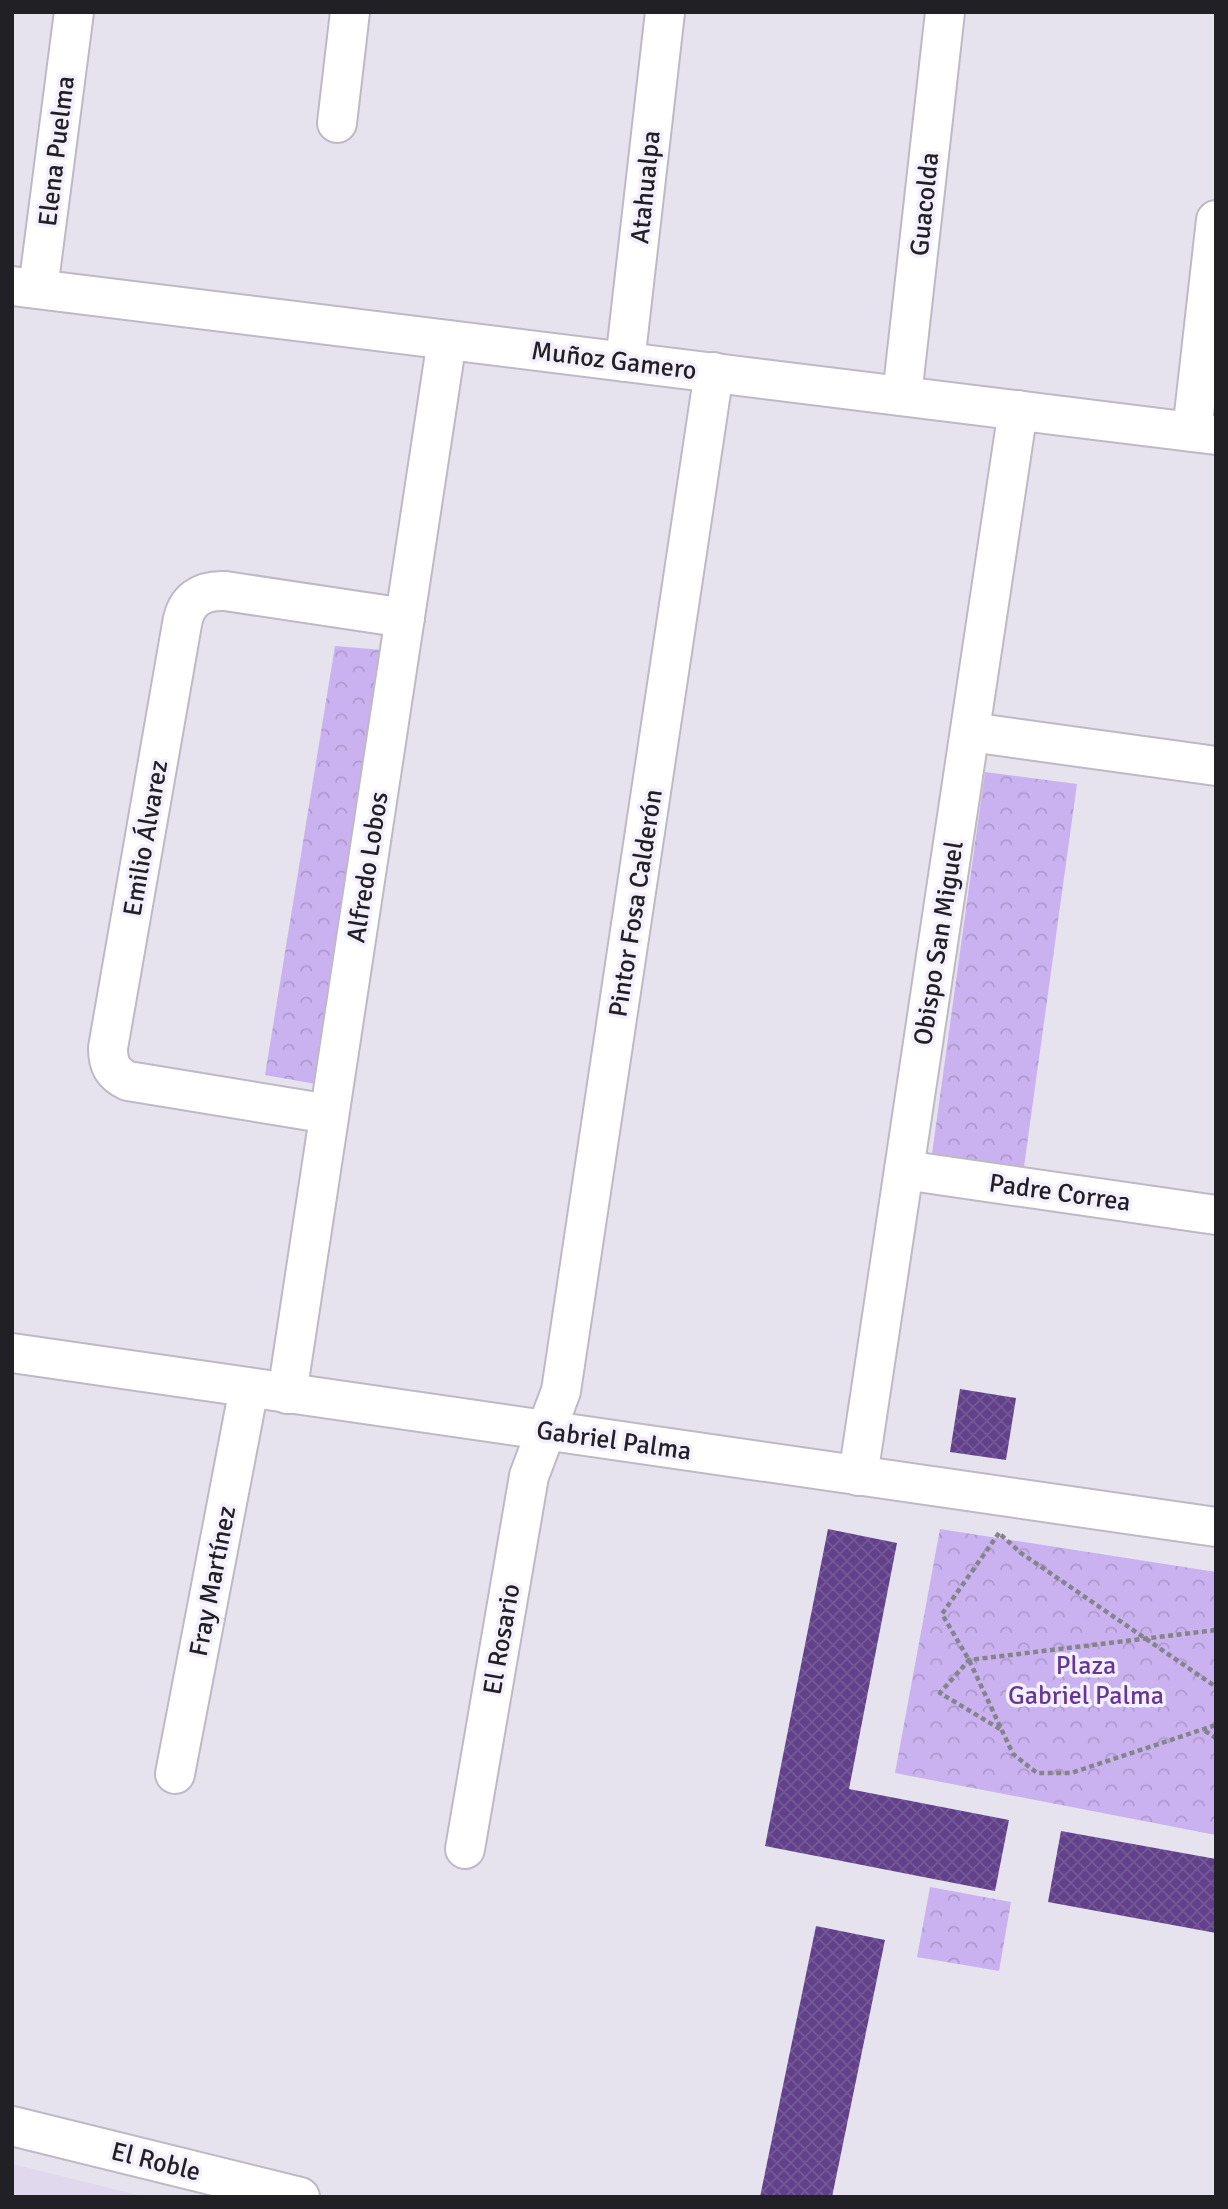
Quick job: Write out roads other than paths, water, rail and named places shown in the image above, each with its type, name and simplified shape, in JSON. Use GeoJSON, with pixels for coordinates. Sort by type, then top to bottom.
{"type":"FeatureCollection","features":[{"type":"Feature","properties":{"kind":"street","name":"Elena Puelma"},"geometry":{"type":"LineString","coordinates":[[25,288],[74,12]]}},
{"type":"Feature","properties":{"kind":"street"},"geometry":{"type":"LineString","coordinates":[[337,123],[349,12]]}},
{"type":"Feature","properties":{"kind":"street","name":"Atahualpa"},"geometry":{"type":"LineString","coordinates":[[625,362],[665,12]]}},
{"type":"Feature","properties":{"kind":"street","name":"Guacolda"},"geometry":{"type":"LineString","coordinates":[[902,396],[945,12]]}},
{"type":"Feature","properties":{"kind":"street"},"geometry":{"type":"LineString","coordinates":[[1204,433],[1216,220]]}},
{"type":"Feature","properties":{"kind":"street","name":"Muñoz Gamero"},"geometry":{"type":"LineString","coordinates":[[25,288],[1204,433]]}},
{"type":"Feature","properties":{"kind":"street","name":"Alfredo Lobos"},"geometry":{"type":"LineString","coordinates":[[287,1394],[447,340]]}},
{"type":"Feature","properties":{"kind":"street","name":"Pintor Fosa Calderón"},"geometry":{"type":"LineString","coordinates":[[547,1431],[561,1391],[714,372]]}},
{"type":"Feature","properties":{"kind":"street","name":"Obispo San Miguel"},"geometry":{"type":"LineString","coordinates":[[858,1476],[1018,410]]}},
{"type":"Feature","properties":{"kind":"street","name":"Emilio Álvarez"},"geometry":{"type":"LineString","coordinates":[[329,1114],[128,1081],[119,1077],[112,1069],[108,1048],[182,624],[188,605],[205,592],[225,591],[405,618]]}},
{"type":"Feature","properties":{"kind":"street"},"geometry":{"type":"LineString","coordinates":[[970,732],[1216,766]]}},
{"type":"Feature","properties":{"kind":"street","name":"Padre Correa"},"geometry":{"type":"LineString","coordinates":[[904,1170],[1216,1215]]}},
{"type":"Feature","properties":{"kind":"street","name":"Gabriel Palma"},"geometry":{"type":"LineString","coordinates":[[12,1353],[1216,1527]]}},
{"type":"Feature","properties":{"kind":"street","name":"Fray Martínez"},"geometry":{"type":"LineString","coordinates":[[175,1774],[250,1388]]}},
{"type":"Feature","properties":{"kind":"street","name":"El Rosario"},"geometry":{"type":"LineString","coordinates":[[465,1849],[529,1476],[547,1431]]}},
{"type":"Feature","properties":{"kind":"street","name":"El Roble"},"geometry":{"type":"LineString","coordinates":[[12,2126],[300,2197]]}},
{"type":"Feature","properties":{"kind":"park label","name":"Plaza Gabriel Palma"},"geometry":{"type":"Point","coordinates":[1086,1680]}}]}
